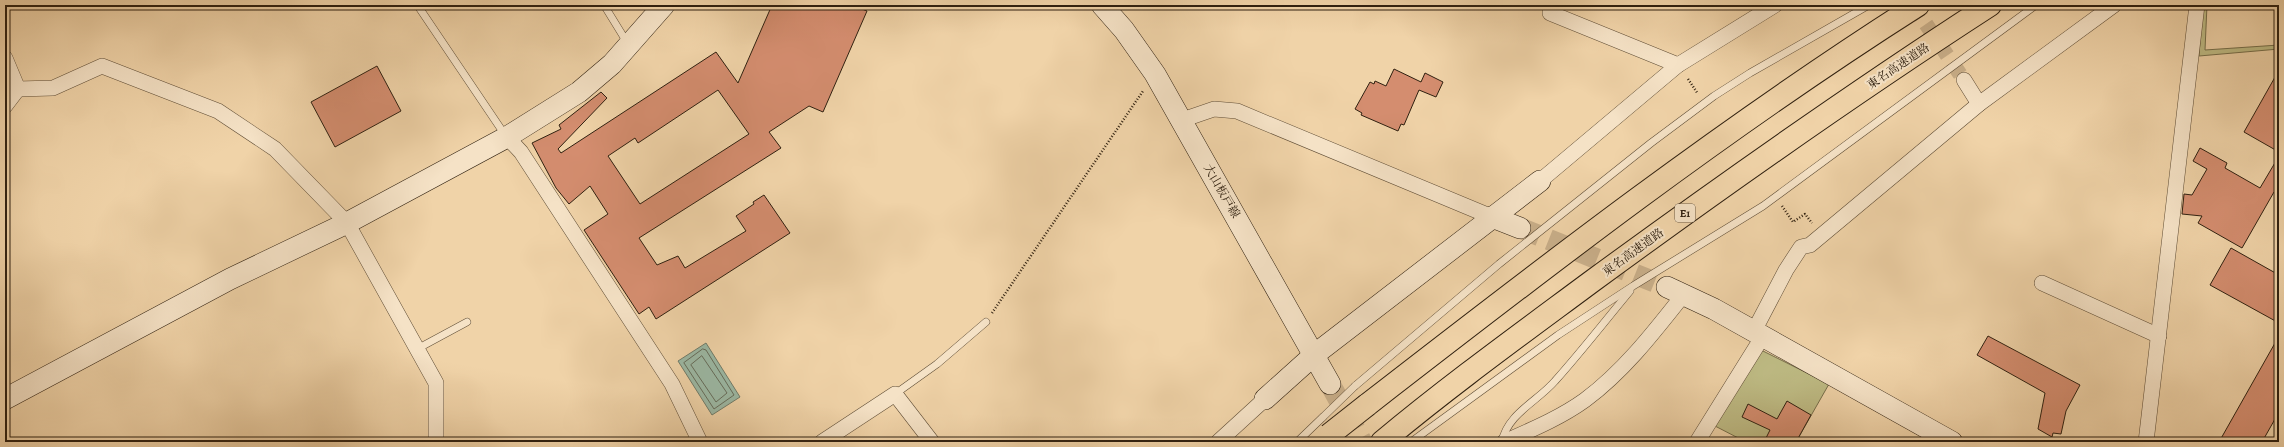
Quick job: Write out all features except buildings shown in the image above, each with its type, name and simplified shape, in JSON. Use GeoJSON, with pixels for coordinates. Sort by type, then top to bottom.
{"type":"FeatureCollection","features":[{"type":"Feature","properties":{"kind":"highway"},"geometry":{"type":"LineString","coordinates":[[1324,431],[1367,405],[1520,286],[1644,194],[1744,123],[1918,5]]}},
{"type":"Feature","properties":{"kind":"highway","name":"東名高速道路"},"geometry":{"type":"LineString","coordinates":[[1386,439],[1539,321],[1711,195],[1919,51],[1990,5]]}},
{"type":"Feature","properties":{"kind":"street"},"geometry":{"type":"LineString","coordinates":[[5,399],[230,279],[347,223],[507,137],[579,92],[612,64],[664,5]]}},
{"type":"Feature","properties":{"kind":"street","name":"大山板戸線"},"geometry":{"type":"LineString","coordinates":[[1102,5],[1124,30],[1155,74],[1330,384]]}},
{"type":"Feature","properties":{"kind":"street"},"geometry":{"type":"LineString","coordinates":[[1553,5],[1550,13],[1678,65]]}},
{"type":"Feature","properties":{"kind":"street"},"geometry":{"type":"LineString","coordinates":[[1218,442],[1314,355],[1540,181],[1678,65],[1775,5]]}},
{"type":"Feature","properties":{"kind":"street"},"geometry":{"type":"LineString","coordinates":[[1697,442],[1759,334],[1786,270],[1802,246],[1810,245],[1979,104],[2114,5]]}},
{"type":"Feature","properties":{"kind":"street"},"geometry":{"type":"LineString","coordinates":[[2146,442],[2197,5]]}},
{"type":"Feature","properties":{"kind":"street"},"geometry":{"type":"LineString","coordinates":[[5,58],[18,89]]}},
{"type":"Feature","properties":{"kind":"street"},"geometry":{"type":"LineString","coordinates":[[18,89],[53,88],[102,66],[218,111],[275,149],[347,223],[417,348],[436,383],[436,442]]}},
{"type":"Feature","properties":{"kind":"street"},"geometry":{"type":"LineString","coordinates":[[1964,80],[1979,104]]}},
{"type":"Feature","properties":{"kind":"street"},"geometry":{"type":"LineString","coordinates":[[5,106],[18,89]]}},
{"type":"Feature","properties":{"kind":"street"},"geometry":{"type":"LineString","coordinates":[[1182,120],[1214,109],[1237,111],[1520,228]]}},
{"type":"Feature","properties":{"kind":"street"},"geometry":{"type":"LineString","coordinates":[[507,137],[520,152],[672,384],[700,442]]}},
{"type":"Feature","properties":{"kind":"street"},"geometry":{"type":"LineString","coordinates":[[2042,284],[2108,316],[2159,336]]}},
{"type":"Feature","properties":{"kind":"street"},"geometry":{"type":"LineString","coordinates":[[1503,442],[1546,423],[1584,400],[1612,377],[1637,352],[1676,291],[1759,334],[1952,442]]}},
{"type":"Feature","properties":{"kind":"street"},"geometry":{"type":"LineString","coordinates":[[822,442],[896,394],[932,442]]}},
{"type":"Feature","properties":{"kind":"lane"},"geometry":{"type":"LineString","coordinates":[[604,5],[629,46]]}},
{"type":"Feature","properties":{"kind":"lane"},"geometry":{"type":"LineString","coordinates":[[1297,442],[1324,431],[1355,386],[1500,264],[1651,143],[1714,96],[1750,73],[1869,5]]}},
{"type":"Feature","properties":{"kind":"lane"},"geometry":{"type":"LineString","coordinates":[[1411,442],[1558,335],[1764,206],[2036,5]]}},
{"type":"Feature","properties":{"kind":"lane"},"geometry":{"type":"LineString","coordinates":[[418,6],[507,137]]}},
{"type":"Feature","properties":{"kind":"lane"},"geometry":{"type":"LineString","coordinates":[[1503,442],[1504,431],[1518,414],[1554,383],[1634,286]]}},
{"type":"Feature","properties":{"kind":"lane"},"geometry":{"type":"LineString","coordinates":[[417,348],[467,322]]}},
{"type":"Feature","properties":{"kind":"lane"},"geometry":{"type":"LineString","coordinates":[[896,394],[937,364],[986,322]]}},
{"type":"Feature","properties":{"kind":"path"},"geometry":{"type":"LineString","coordinates":[[986,322],[1155,74]]}},
{"type":"Feature","properties":{"kind":"path"},"geometry":{"type":"LineString","coordinates":[[1688,79],[1700,96]]}},
{"type":"Feature","properties":{"kind":"path"},"geometry":{"type":"LineString","coordinates":[[1779,202],[1793,222],[1805,214],[1821,235]]}},
{"type":"Feature","properties":{"kind":"shaded area"},"geometry":{"type":"Polygon","coordinates":[[[2202,5],[2207,5],[2205,50],[2279,45],[2279,49],[2199,56],[2202,5]]]}},
{"type":"Feature","properties":{"kind":"shaded area"},"geometry":{"type":"Polygon","coordinates":[[[1761,350],[1829,384],[1796,442],[1746,442],[1715,426],[1761,350]]]}},
{"type":"Feature","properties":{"kind":"water"},"geometry":{"type":"Polygon","coordinates":[[[706,343],[740,397],[712,415],[678,361],[706,343]]]}},
{"type":"Feature","properties":{"kind":"tunnel"},"geometry":{"type":"LineString","coordinates":[[1913,5],[1964,80]]}},
{"type":"Feature","properties":{"kind":"tunnel"},"geometry":{"type":"LineString","coordinates":[[1520,228],[1667,287]]}},
{"type":"Feature","properties":{"kind":"tunnel"},"geometry":{"type":"LineString","coordinates":[[1330,384],[1362,442]]}}]}
